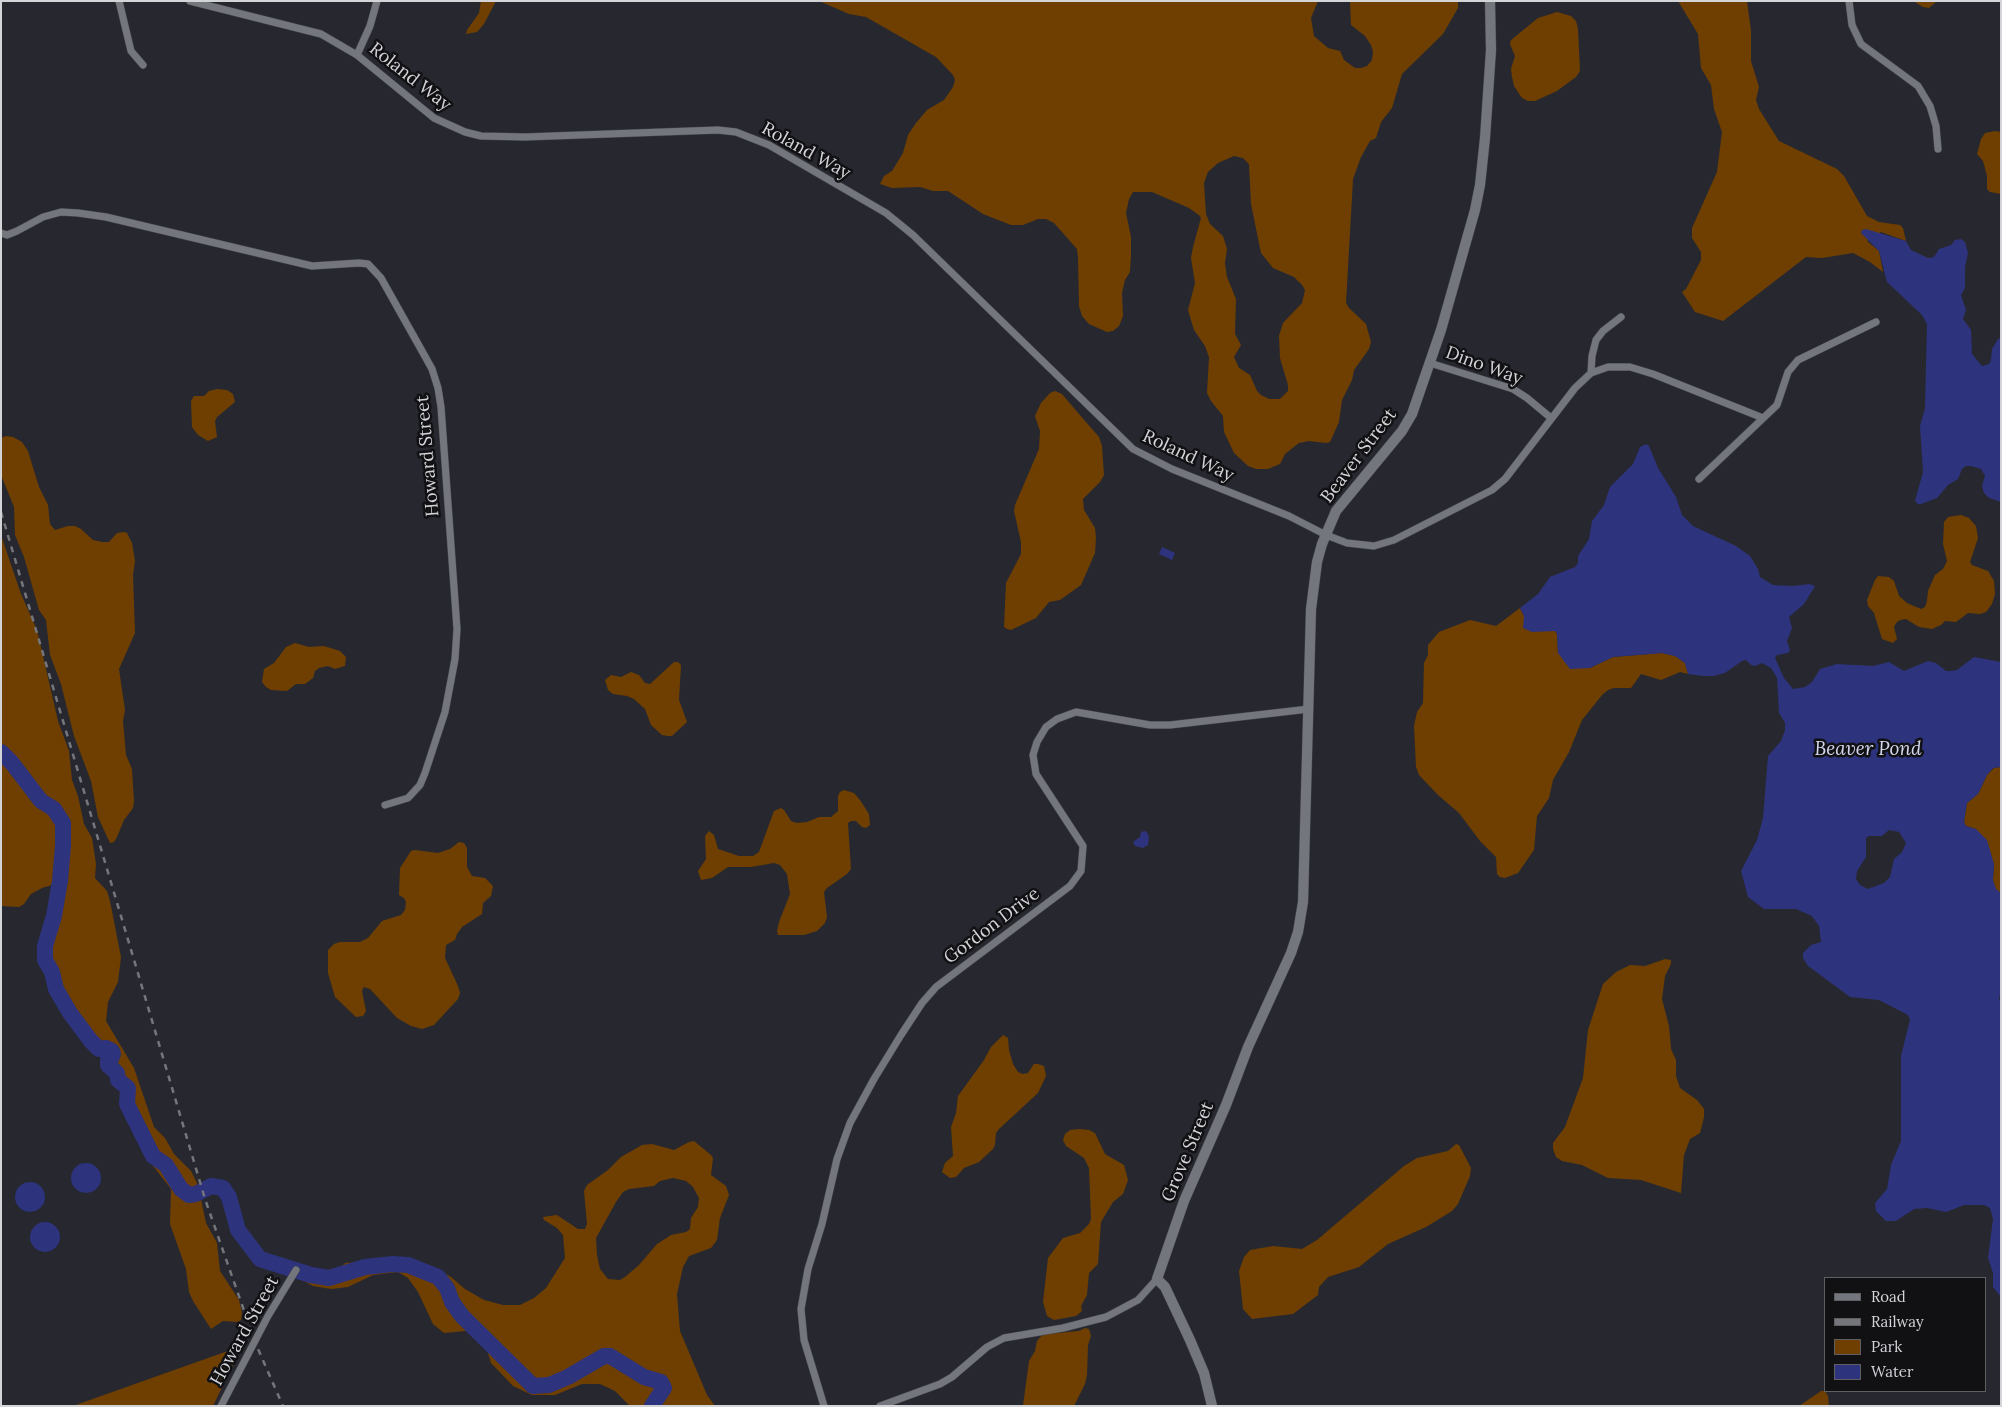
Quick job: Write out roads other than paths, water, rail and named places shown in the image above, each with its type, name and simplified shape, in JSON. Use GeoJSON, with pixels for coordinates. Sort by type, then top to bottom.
{"type":"FeatureCollection","features":[{"type":"Feature","properties":{"kind":"street"},"geometry":{"type":"LineString","coordinates":[[119,1],[131,51],[144,65]]}},
{"type":"Feature","properties":{"kind":"street","name":"Roland Way"},"geometry":{"type":"LineString","coordinates":[[190,1],[321,34],[357,55],[434,118],[458,130],[481,136],[525,137],[718,130],[736,132],[769,144],[886,213],[913,234],[1133,449],[1172,470],[1289,516],[1347,543],[1374,546],[1394,540],[1492,490],[1505,479],[1575,388],[1591,373]]}},
{"type":"Feature","properties":{"kind":"street"},"geometry":{"type":"LineString","coordinates":[[357,55],[370,26],[377,1]]}},
{"type":"Feature","properties":{"kind":"street","name":"Beaver Street"},"geometry":{"type":"LineString","coordinates":[[1302,909],[1311,608],[1317,562],[1326,534],[1336,512],[1346,497],[1402,431],[1420,392],[1430,363],[1465,246],[1480,185],[1491,50],[1490,1]]}},
{"type":"Feature","properties":{"kind":"street"},"geometry":{"type":"LineString","coordinates":[[1849,1],[1852,25],[1861,44],[1918,86],[1930,106],[1936,126],[1938,149]]}},
{"type":"Feature","properties":{"kind":"street","name":"Howard Street"},"geometry":{"type":"LineString","coordinates":[[1,234],[17,231],[43,217],[61,212],[78,213],[106,217],[312,266],[352,263],[368,264],[382,278],[432,369],[438,388],[457,629],[455,659],[445,712],[420,786],[408,798],[385,805]]}},
{"type":"Feature","properties":{"kind":"street"},"geometry":{"type":"LineString","coordinates":[[1621,317],[1596,340],[1592,356],[1591,373],[1608,366],[1630,367],[1653,374],[1763,418]]}},
{"type":"Feature","properties":{"kind":"street"},"geometry":{"type":"LineString","coordinates":[[1699,479],[1777,405],[1788,372],[1798,360],[1876,322]]}},
{"type":"Feature","properties":{"kind":"street","name":"Dino Way"},"geometry":{"type":"LineString","coordinates":[[1430,363],[1513,390],[1527,398],[1551,418]]}},
{"type":"Feature","properties":{"kind":"street","name":"Gordon Drive"},"geometry":{"type":"LineString","coordinates":[[824,1406],[804,1340],[801,1309],[808,1269],[822,1224],[837,1159],[850,1123],[901,1035],[922,1003],[936,987],[1070,886],[1080,871],[1083,846],[1036,774],[1033,755],[1037,742],[1046,727],[1057,719],[1076,712],[1150,725],[1170,725],[1309,709]]}},
{"type":"Feature","properties":{"kind":"street","name":"Grove Street"},"geometry":{"type":"LineString","coordinates":[[1157,1279],[1184,1201],[1226,1105],[1248,1047],[1291,953],[1302,909]]}},
{"type":"Feature","properties":{"kind":"street","name":"Howard Street"},"geometry":{"type":"LineString","coordinates":[[221,1406],[243,1362],[296,1270]]}},
{"type":"Feature","properties":{"kind":"street"},"geometry":{"type":"LineString","coordinates":[[880,1406],[940,1384],[952,1377],[987,1347],[1004,1338],[1072,1326],[1106,1317],[1138,1300],[1157,1279],[1165,1287],[1190,1340],[1204,1373],[1212,1406]]}},
{"type":"Feature","properties":{"kind":"water"},"geometry":{"type":"Polygon","coordinates":[[[1866,229],[1906,241],[1911,250],[1928,258],[1934,257],[1939,249],[1951,245],[1955,240],[1961,239],[1965,242],[1968,253],[1965,267],[1965,288],[1961,295],[1966,310],[1963,319],[1971,330],[1972,354],[1982,366],[1989,364],[1992,349],[1998,339],[2001,338],[2001,502],[1989,498],[1984,493],[1982,486],[1985,476],[1981,469],[1971,466],[1966,466],[1962,469],[1958,479],[1948,485],[1937,498],[1921,504],[1915,501],[1923,472],[1920,426],[1925,408],[1927,324],[1922,315],[1887,282],[1879,251],[1861,233],[1862,230],[1866,229]]]}},
{"type":"Feature","properties":{"kind":"water","name":"Beaver Pond"},"geometry":{"type":"Polygon","coordinates":[[[1646,444],[1649,446],[1658,468],[1676,497],[1682,515],[1693,526],[1736,546],[1750,556],[1758,569],[1760,577],[1773,585],[1793,586],[1809,584],[1815,586],[1804,604],[1789,617],[1792,628],[1787,641],[1790,650],[1788,653],[1777,655],[1775,658],[1784,678],[1793,689],[1805,687],[1812,682],[1820,669],[1837,664],[1873,666],[1889,662],[1904,671],[1928,661],[1936,663],[1946,671],[1951,671],[1957,670],[1974,657],[2001,662],[2001,767],[1993,768],[1987,775],[1978,794],[1967,803],[1964,822],[1966,826],[1976,829],[1987,840],[1994,864],[1993,880],[1996,889],[2001,893],[2001,992],[1999,998],[2001,1006],[2001,1297],[1993,1287],[1993,1273],[1988,1258],[1993,1219],[1990,1208],[1984,1205],[1964,1205],[1946,1212],[1927,1208],[1914,1209],[1896,1221],[1886,1221],[1876,1211],[1875,1203],[1887,1189],[1891,1165],[1901,1141],[1901,1056],[1910,1020],[1908,1015],[1879,1000],[1850,997],[1808,966],[1803,958],[1803,953],[1811,945],[1821,942],[1819,926],[1812,916],[1796,909],[1764,909],[1748,897],[1741,871],[1757,840],[1763,818],[1768,756],[1781,741],[1785,730],[1785,723],[1779,713],[1777,678],[1771,668],[1762,663],[1755,666],[1751,665],[1746,660],[1725,673],[1714,676],[1688,674],[1685,663],[1675,656],[1662,653],[1613,657],[1590,668],[1570,669],[1558,653],[1557,634],[1555,631],[1532,632],[1523,628],[1524,616],[1520,608],[1538,594],[1550,577],[1575,567],[1578,563],[1578,556],[1589,539],[1592,521],[1604,505],[1610,487],[1633,464],[1640,447],[1646,444]],[[1889,830],[1882,836],[1869,836],[1866,838],[1866,857],[1857,871],[1856,879],[1860,885],[1868,889],[1884,883],[1890,877],[1894,859],[1902,852],[1906,843],[1899,832],[1889,830]]]}},
{"type":"Feature","properties":{"kind":"water"},"geometry":{"type":"Polygon","coordinates":[[[1162,547],[1175,553],[1172,560],[1159,554],[1162,547]]]}},
{"type":"Feature","properties":{"kind":"water"},"geometry":{"type":"Polygon","coordinates":[[[1145,831],[1149,837],[1148,845],[1143,848],[1135,846],[1133,842],[1140,837],[1141,832],[1145,831]]]}},
{"type":"Feature","properties":{"kind":"water"},"geometry":{"type":"Polygon","coordinates":[[[86,1163],[92,1164],[100,1172],[100,1184],[92,1192],[86,1193],[80,1192],[72,1184],[71,1178],[72,1172],[80,1164],[86,1163]]]}},
{"type":"Feature","properties":{"kind":"water"},"geometry":{"type":"Polygon","coordinates":[[[30,1182],[36,1183],[44,1191],[44,1203],[36,1211],[30,1212],[24,1211],[16,1203],[15,1197],[16,1191],[24,1183],[30,1182]]]}},
{"type":"Feature","properties":{"kind":"water"},"geometry":{"type":"Polygon","coordinates":[[[45,1222],[51,1223],[59,1231],[59,1243],[51,1251],[45,1252],[39,1251],[31,1243],[30,1237],[31,1231],[39,1223],[45,1222]]]}},
{"type":"Feature","properties":{"kind":"waterway"},"geometry":{"type":"LineString","coordinates":[[1,752],[12,763],[41,801],[54,809],[63,823],[60,881],[54,916],[45,946],[45,960],[52,972],[56,989],[70,1013],[91,1041],[99,1049],[106,1048],[112,1051],[113,1054],[111,1059],[108,1060],[108,1065],[117,1073],[118,1080],[128,1088],[127,1104],[153,1156],[166,1165],[181,1189],[189,1195],[196,1194],[211,1186],[223,1188],[229,1197],[238,1230],[260,1259],[311,1275],[329,1278],[365,1267],[393,1264],[408,1265],[438,1277],[447,1288],[452,1302],[462,1316],[533,1386],[549,1385],[568,1377],[604,1356],[610,1356],[644,1377],[661,1382],[664,1388],[652,1406]]}},
{"type":"Feature","properties":{"kind":"railway"},"geometry":{"type":"LineString","coordinates":[[1,512],[205,1199],[255,1342],[283,1406]]}}]}
